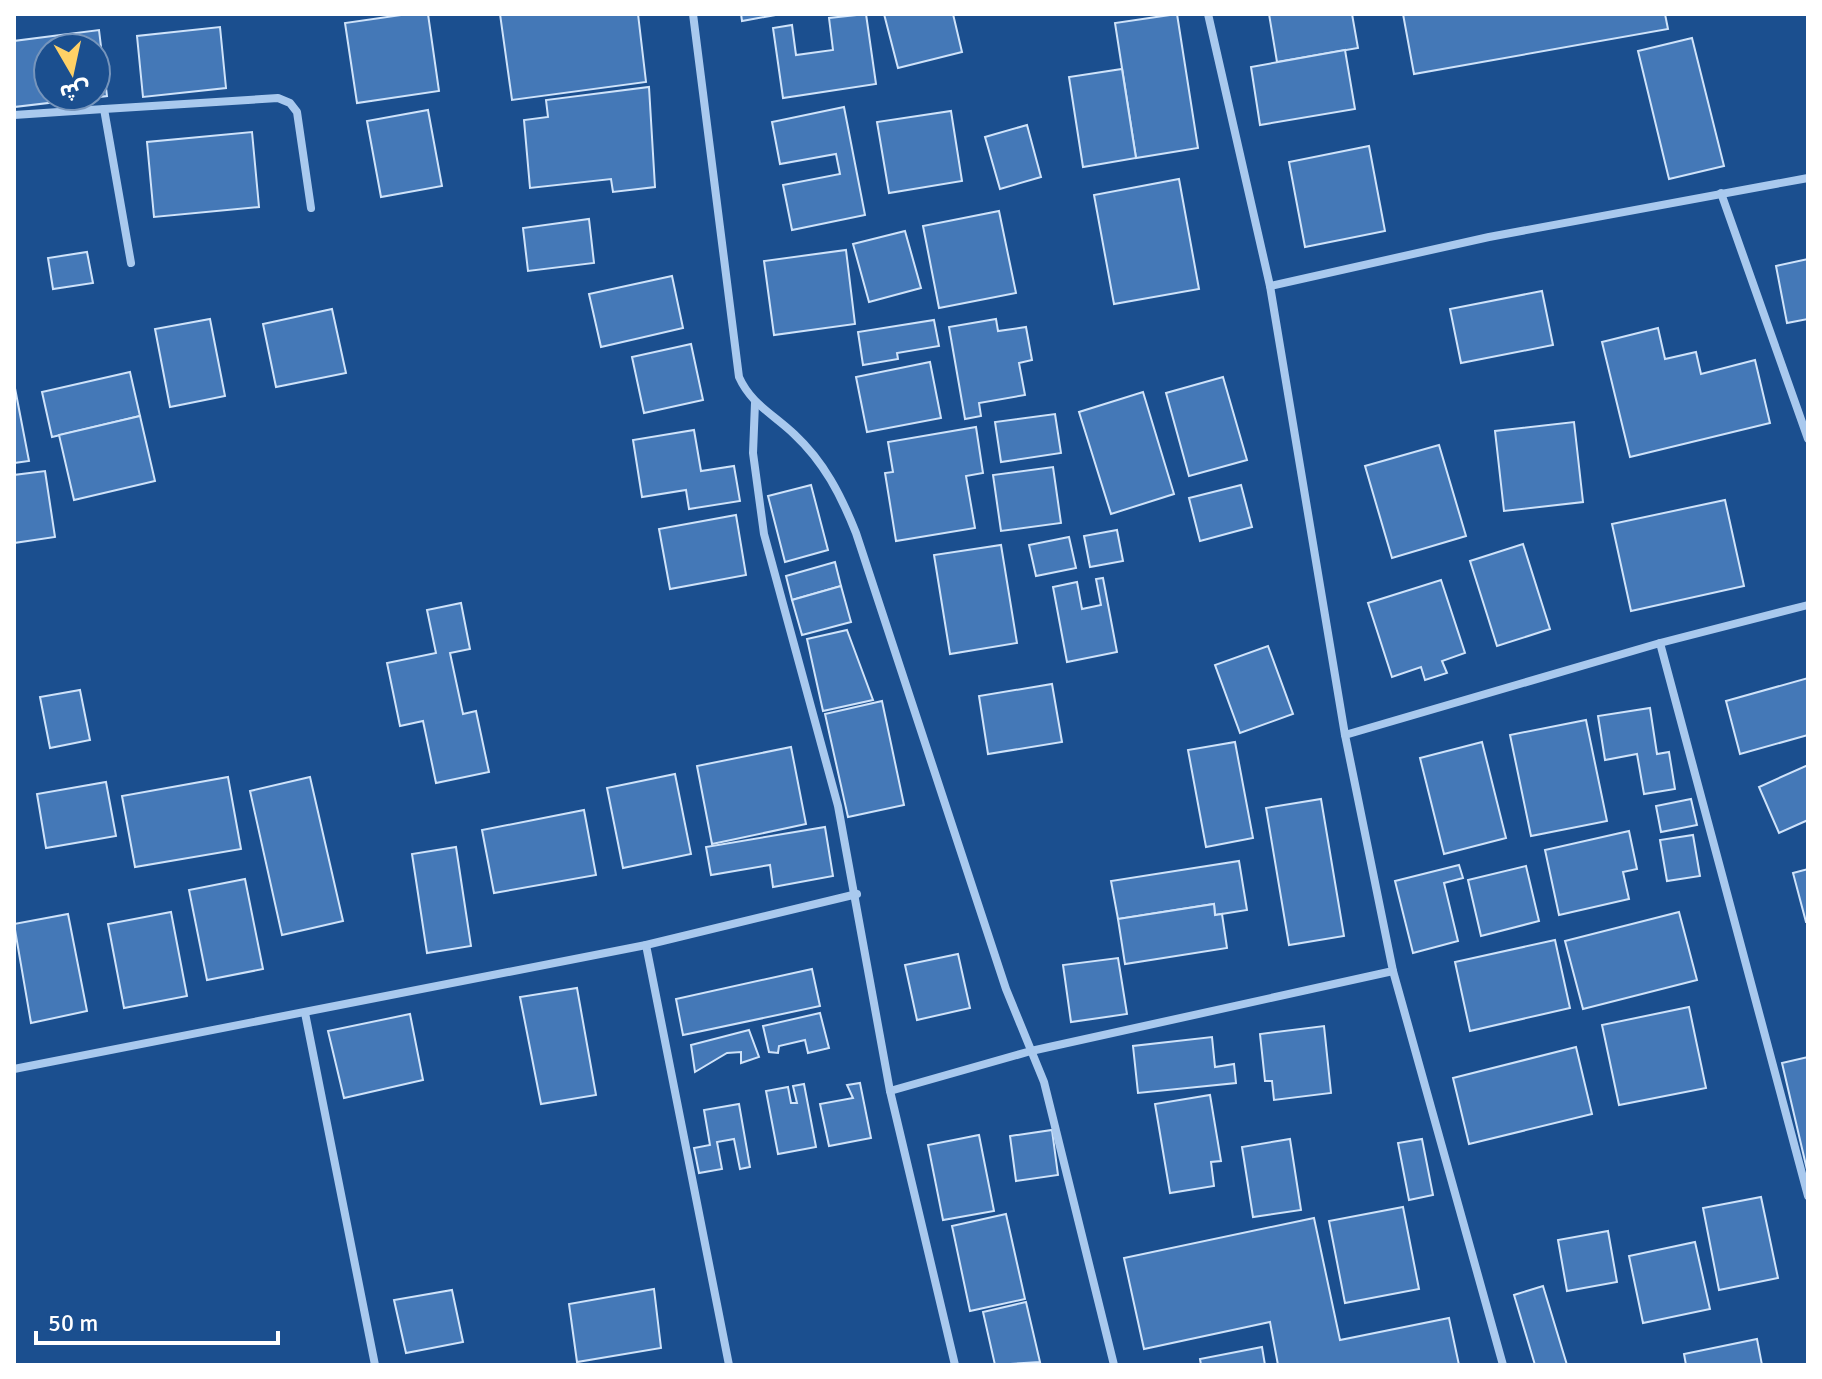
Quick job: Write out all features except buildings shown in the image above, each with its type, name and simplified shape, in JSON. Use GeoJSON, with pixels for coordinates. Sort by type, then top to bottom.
{"type":"FeatureCollection","features":[{"type":"Feature","properties":{"kind":"street"},"geometry":{"type":"LineString","coordinates":[[693,14],[736,362],[746,391],[755,403],[803,443],[821,463],[841,496],[1006,989],[1053,1110],[1114,1365]]}},
{"type":"Feature","properties":{"kind":"street"},"geometry":{"type":"LineString","coordinates":[[1208,14],[1270,286],[1345,735],[1393,971],[1503,1365]]}},
{"type":"Feature","properties":{"kind":"street"},"geometry":{"type":"LineString","coordinates":[[112,108],[278,98],[290,103],[297,112],[311,208]]}},
{"type":"Feature","properties":{"kind":"street"},"geometry":{"type":"LineString","coordinates":[[14,115],[59,112]]}},
{"type":"Feature","properties":{"kind":"street"},"geometry":{"type":"LineString","coordinates":[[105,112],[131,263]]}},
{"type":"Feature","properties":{"kind":"street"},"geometry":{"type":"LineString","coordinates":[[1270,286],[1489,237],[1808,178]]}},
{"type":"Feature","properties":{"kind":"street"},"geometry":{"type":"LineString","coordinates":[[1721,193],[1808,439]]}},
{"type":"Feature","properties":{"kind":"street"},"geometry":{"type":"LineString","coordinates":[[755,403],[753,453],[764,534],[838,806],[857,894],[890,1091],[955,1365]]}},
{"type":"Feature","properties":{"kind":"street"},"geometry":{"type":"LineString","coordinates":[[1345,735],[1660,643],[1808,605]]}},
{"type":"Feature","properties":{"kind":"street"},"geometry":{"type":"LineString","coordinates":[[1660,643],[1808,1196]]}},
{"type":"Feature","properties":{"kind":"street"},"geometry":{"type":"LineString","coordinates":[[14,1069],[646,945],[857,894]]}},
{"type":"Feature","properties":{"kind":"street"},"geometry":{"type":"LineString","coordinates":[[646,945],[729,1365]]}},
{"type":"Feature","properties":{"kind":"street"},"geometry":{"type":"LineString","coordinates":[[890,1091],[1031,1051],[1393,971]]}},
{"type":"Feature","properties":{"kind":"street"},"geometry":{"type":"LineString","coordinates":[[305,1013],[375,1365]]}}]}
